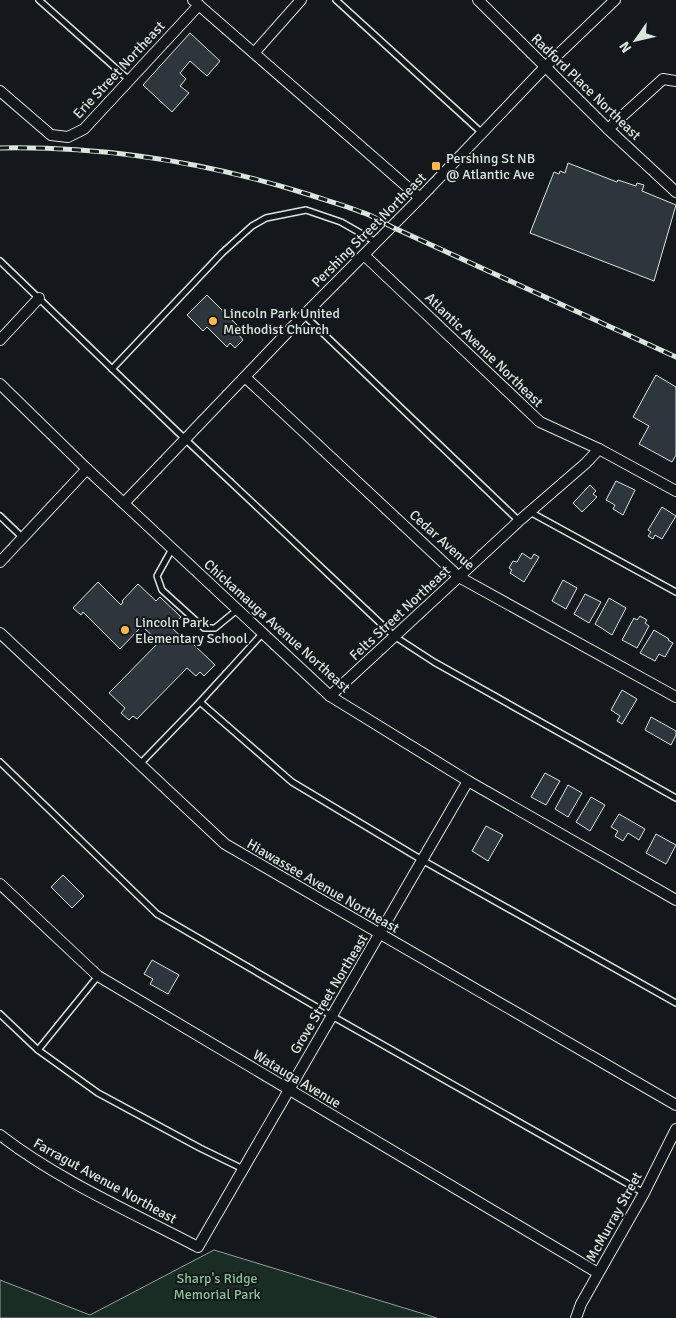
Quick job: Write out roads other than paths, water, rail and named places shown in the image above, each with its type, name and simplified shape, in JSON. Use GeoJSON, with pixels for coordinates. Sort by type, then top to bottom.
{"type":"FeatureCollection","features":[{"type":"Feature","properties":{"kind":"street"},"geometry":{"type":"LineString","coordinates":[[254,53],[301,0]]}},
{"type":"Feature","properties":{"kind":"street","name":"Radford Place Northeast"},"geometry":{"type":"LineString","coordinates":[[478,0],[608,129],[676,192]]}},
{"type":"Feature","properties":{"kind":"street","name":"Pershing Street Northeast"},"geometry":{"type":"LineString","coordinates":[[124,503],[546,67],[616,0]]}},
{"type":"Feature","properties":{"kind":"street","name":"Erie Street Northeast"},"geometry":{"type":"LineString","coordinates":[[0,91],[50,134],[68,137],[84,129],[196,2]]}},
{"type":"Feature","properties":{"kind":"street"},"geometry":{"type":"LineString","coordinates":[[196,2],[420,198]]}},
{"type":"Feature","properties":{"kind":"street"},"geometry":{"type":"LineString","coordinates":[[608,129],[663,78],[676,81]]}},
{"type":"Feature","properties":{"kind":"street","name":"Atlantic Avenue Northeast"},"geometry":{"type":"LineString","coordinates":[[364,255],[540,422],[599,449],[676,491]]}},
{"type":"Feature","properties":{"kind":"street"},"geometry":{"type":"LineString","coordinates":[[0,340],[39,298]]}},
{"type":"Feature","properties":{"kind":"street","name":"Cedar Avenue"},"geometry":{"type":"LineString","coordinates":[[246,377],[459,577],[676,698]]}},
{"type":"Feature","properties":{"kind":"street","name":"Chickamauga Avenue Northeast"},"geometry":{"type":"LineString","coordinates":[[0,384],[87,469],[330,696],[468,781],[676,900]]}},
{"type":"Feature","properties":{"kind":"street","name":"Felts Street Northeast"},"geometry":{"type":"LineString","coordinates":[[330,696],[520,521],[586,463],[599,449]]}},
{"type":"Feature","properties":{"kind":"street"},"geometry":{"type":"LineString","coordinates":[[0,562],[87,469]]}},
{"type":"Feature","properties":{"kind":"street","name":"Hiawassee Avenue Northeast"},"geometry":{"type":"LineString","coordinates":[[0,633],[225,844],[676,1105]]}},
{"type":"Feature","properties":{"kind":"street","name":"Grove Street Northeast"},"geometry":{"type":"LineString","coordinates":[[198,1247],[468,781]]}},
{"type":"Feature","properties":{"kind":"street","name":"Watauga Avenue"},"geometry":{"type":"LineString","coordinates":[[0,884],[98,976],[598,1273]]}},
{"type":"Feature","properties":{"kind":"street","name":"McMurray Street"},"geometry":{"type":"LineString","coordinates":[[576,1318],[581,1304],[644,1193],[676,1129]]}},
{"type":"Feature","properties":{"kind":"street","name":"Farragut Avenue Northeast"},"geometry":{"type":"LineString","coordinates":[[0,1135],[19,1150],[82,1186],[198,1247]]}},
{"type":"Feature","properties":{"kind":"lane"},"geometry":{"type":"LineString","coordinates":[[39,0],[129,80]]}},
{"type":"Feature","properties":{"kind":"lane"},"geometry":{"type":"LineString","coordinates":[[336,0],[482,133]]}},
{"type":"Feature","properties":{"kind":"lane"},"geometry":{"type":"LineString","coordinates":[[112,369],[222,253],[252,226],[266,218],[306,210],[341,222],[377,243]]}},
{"type":"Feature","properties":{"kind":"lane"},"geometry":{"type":"LineString","coordinates":[[0,261],[394,636],[434,662],[676,798]]}},
{"type":"Feature","properties":{"kind":"lane"},"geometry":{"type":"LineString","coordinates":[[304,315],[520,521]]}},
{"type":"Feature","properties":{"kind":"lane"},"geometry":{"type":"LineString","coordinates":[[530,512],[676,592]]}},
{"type":"Feature","properties":{"kind":"lane"},"geometry":{"type":"LineString","coordinates":[[0,516],[23,538]]}},
{"type":"Feature","properties":{"kind":"lane"},"geometry":{"type":"LineString","coordinates":[[172,548],[156,576],[162,590],[204,628],[215,628],[237,610]]}},
{"type":"Feature","properties":{"kind":"lane"},"geometry":{"type":"LineString","coordinates":[[140,764],[262,634]]}},
{"type":"Feature","properties":{"kind":"lane"},"geometry":{"type":"LineString","coordinates":[[200,702],[292,782],[422,860],[676,1003]]}},
{"type":"Feature","properties":{"kind":"lane"},"geometry":{"type":"LineString","coordinates":[[0,762],[157,914],[332,1016],[644,1193]]}},
{"type":"Feature","properties":{"kind":"lane"},"geometry":{"type":"LineString","coordinates":[[38,1050],[98,976]]}},
{"type":"Feature","properties":{"kind":"lane"},"geometry":{"type":"LineString","coordinates":[[0,1014],[38,1050],[98,1093],[243,1169]]}},
{"type":"Feature","properties":{"kind":"railway"},"geometry":{"type":"LineString","coordinates":[[0,148],[78,150],[155,159],[232,173],[307,194],[369,215],[676,357]]}},
{"type":"Feature","properties":{"kind":"place","name":"Pershing St NB @ Atlantic Ave"},"geometry":{"type":"Point","coordinates":[436,166]}},
{"type":"Feature","properties":{"kind":"place","name":"Lincoln Park United Methodist Church"},"geometry":{"type":"Point","coordinates":[213,321]}},
{"type":"Feature","properties":{"kind":"place","name":"Lincoln Park Elementary School"},"geometry":{"type":"Point","coordinates":[125,630]}},
{"type":"Feature","properties":{"kind":"park label","name":"Sharp's Ridge Memorial Park"},"geometry":{"type":"Point","coordinates":[217,1286]}}]}
